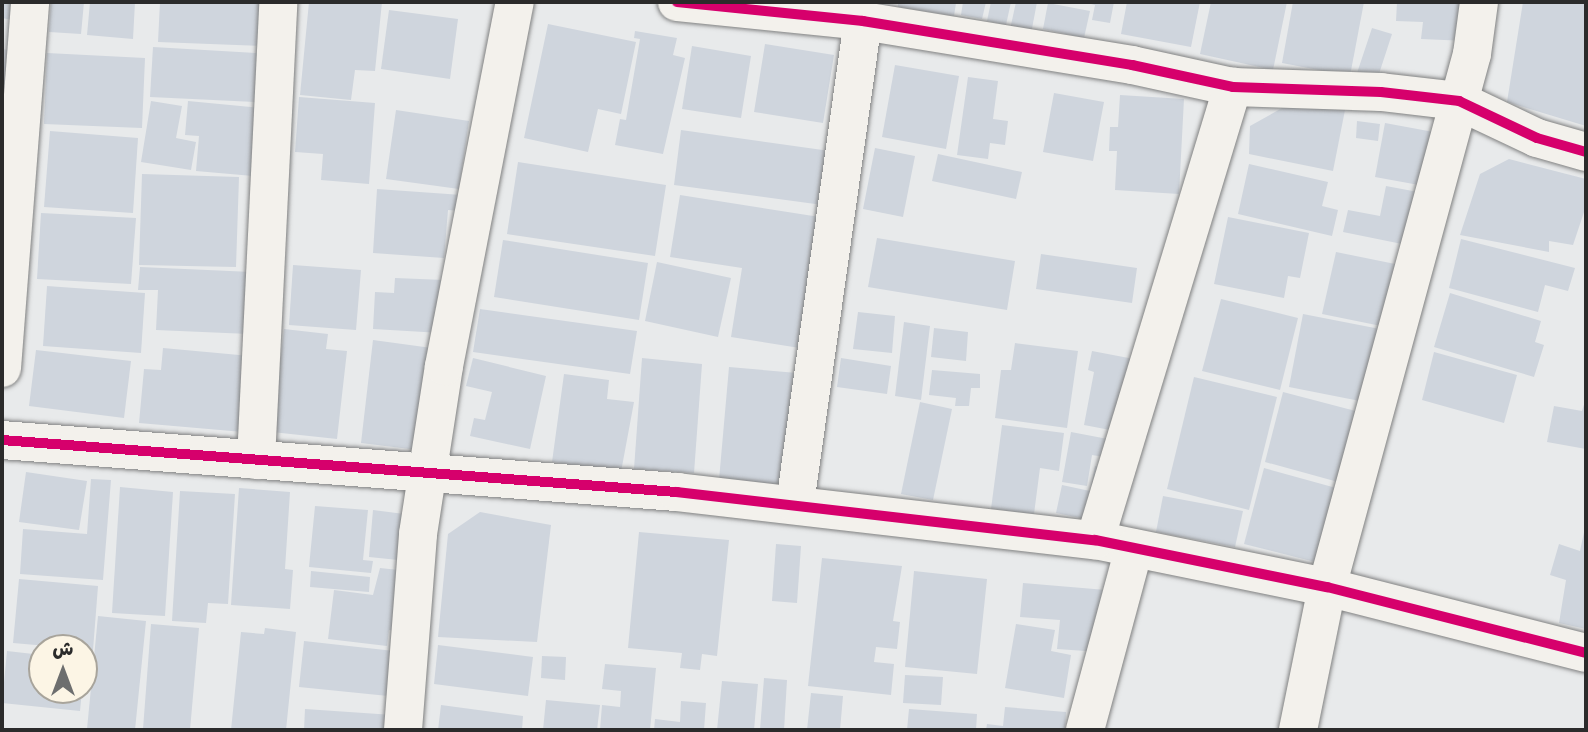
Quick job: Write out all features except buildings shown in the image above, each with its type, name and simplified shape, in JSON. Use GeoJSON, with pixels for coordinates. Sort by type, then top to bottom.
{"type":"FeatureCollection","features":[{"type":"Feature","properties":{"kind":"street"},"geometry":{"type":"LineString","coordinates":[[2,368],[30,2]]}},
{"type":"Feature","properties":{"kind":"street"},"geometry":{"type":"LineString","coordinates":[[256,460],[278,2]]}},
{"type":"Feature","properties":{"kind":"street"},"geometry":{"type":"LineString","coordinates":[[403,730],[410,620],[428,471],[515,2]]}},
{"type":"Feature","properties":{"kind":"street"},"geometry":{"type":"LineString","coordinates":[[677,2],[863,21],[1132,65],[1233,87],[1381,92],[1459,102],[1537,138],[1586,152]]}},
{"type":"Feature","properties":{"kind":"street"},"geometry":{"type":"LineString","coordinates":[[1298,730],[1327,587],[1459,102],[1479,2]]}},
{"type":"Feature","properties":{"kind":"street"},"geometry":{"type":"LineString","coordinates":[[794,503],[863,21]]}},
{"type":"Feature","properties":{"kind":"street"},"geometry":{"type":"LineString","coordinates":[[1094,540],[1233,87]]}},
{"type":"Feature","properties":{"kind":"street"},"geometry":{"type":"LineString","coordinates":[[2,440],[428,471],[794,503],[1094,540],[1327,587],[1586,653]]}},
{"type":"Feature","properties":{"kind":"street"},"geometry":{"type":"LineString","coordinates":[[1084,730],[1134,549]]}},
{"type":"Feature","properties":{"kind":"cycle path"},"geometry":{"type":"LineString","coordinates":[[677,2],[863,21],[1132,65],[1233,87],[1381,92],[1459,101],[1537,138],[1586,152]]}},
{"type":"Feature","properties":{"kind":"cycle path"},"geometry":{"type":"LineString","coordinates":[[2,440],[677,492],[1095,540],[1327,587],[1586,653]]}}]}
